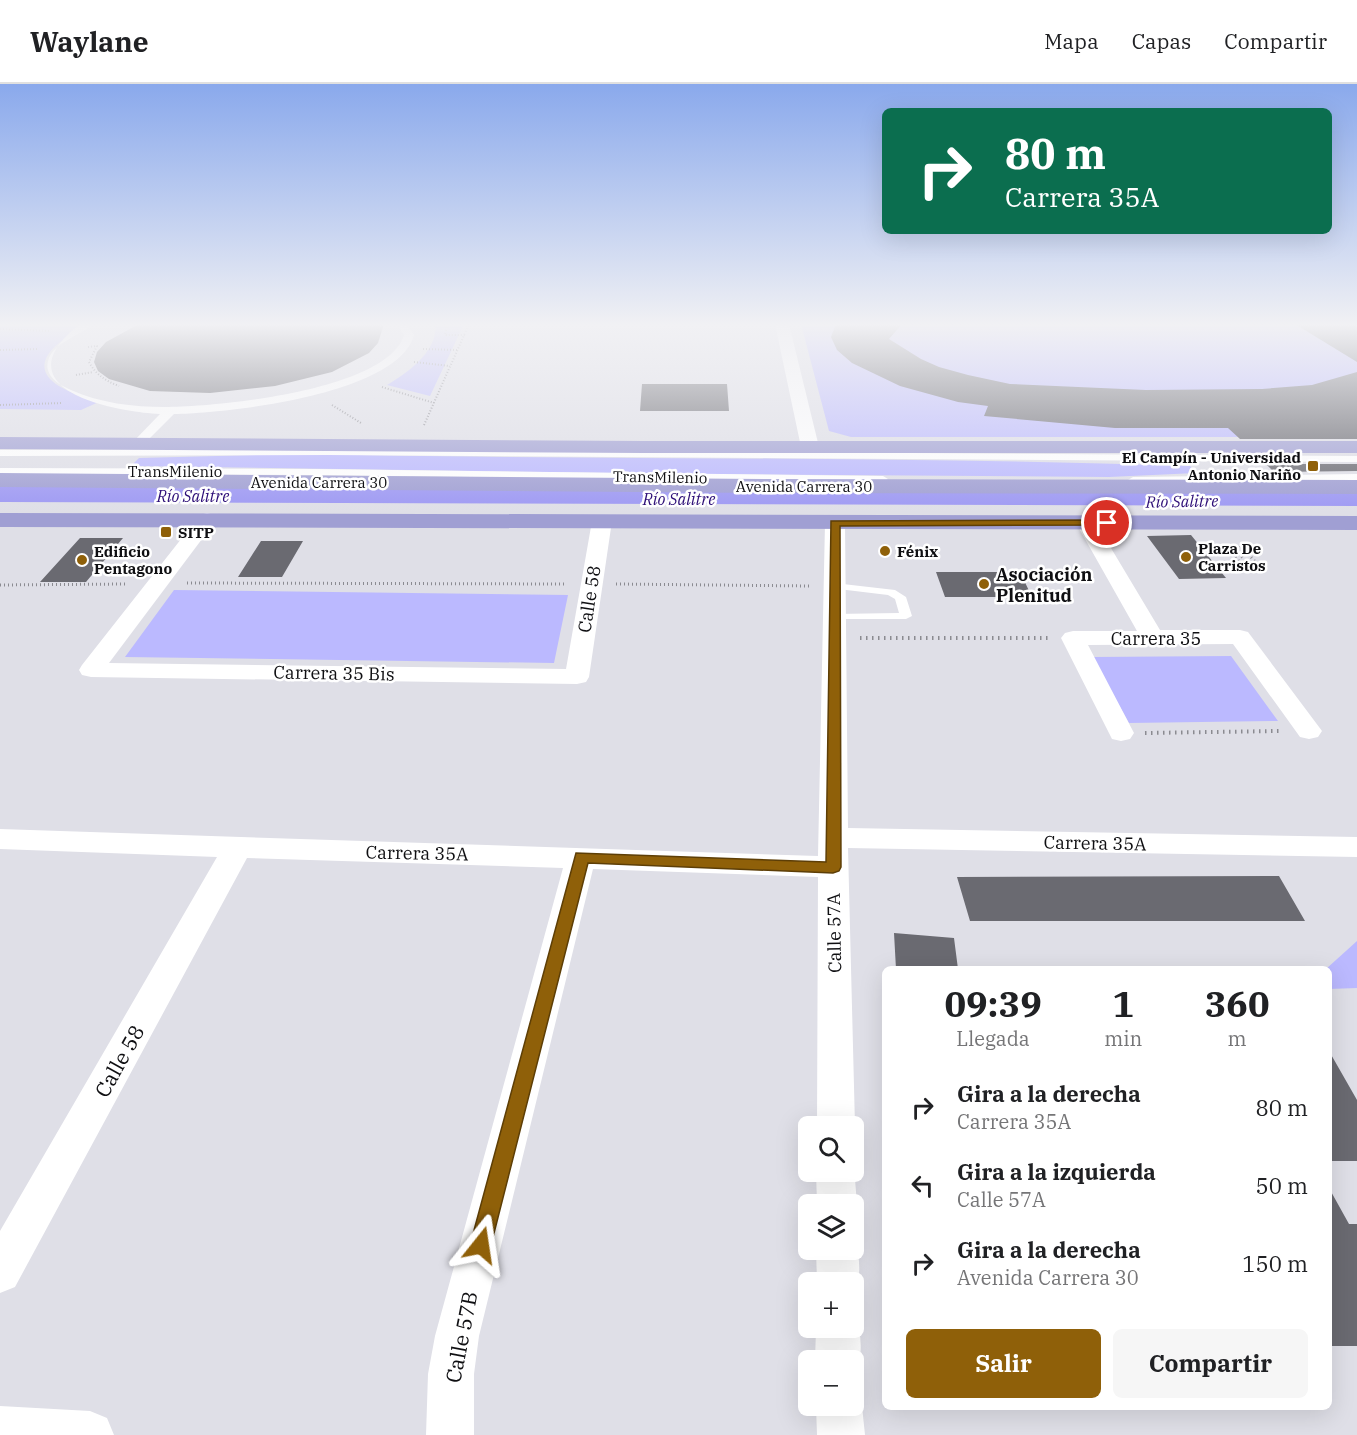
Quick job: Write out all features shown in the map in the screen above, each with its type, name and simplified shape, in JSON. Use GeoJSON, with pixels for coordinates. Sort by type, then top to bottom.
{"type":"FeatureCollection","features":[{"type":"Feature","properties":{"kind":"highway"},"geometry":{"type":"LineString","coordinates":[[0,443],[1357,447]]}},
{"type":"Feature","properties":{"kind":"highway","name":"Avenida Carrera 30"},"geometry":{"type":"LineString","coordinates":[[0,480],[772,486],[1357,487]]}},
{"type":"Feature","properties":{"kind":"highway"},"geometry":{"type":"LineString","coordinates":[[0,520],[207,519],[835,524],[1357,523]]}},
{"type":"Feature","properties":{"kind":"street"},"geometry":{"type":"LineString","coordinates":[[54,387],[72,395],[118,407],[171,410],[250,405],[293,397],[325,387]]}},
{"type":"Feature","properties":{"kind":"street"},"geometry":{"type":"LineString","coordinates":[[796,387],[810,447]]}},
{"type":"Feature","properties":{"kind":"street"},"geometry":{"type":"LineString","coordinates":[[138,443],[171,410]]}},
{"type":"Feature","properties":{"kind":"street"},"geometry":{"type":"LineString","coordinates":[[156,583],[207,519]]}},
{"type":"Feature","properties":{"kind":"street","name":"Calle 58"},"geometry":{"type":"LineString","coordinates":[[577,677],[602,521]]}},
{"type":"Feature","properties":{"kind":"street"},"geometry":{"type":"LineString","coordinates":[[1086,523],[1152,638]]}},
{"type":"Feature","properties":{"kind":"street","name":"Calle 57A"},"geometry":{"type":"LineString","coordinates":[[835,524],[833,853],[836,1116]]}},
{"type":"Feature","properties":{"kind":"street","name":"Carrera 35 Bis"},"geometry":{"type":"LineString","coordinates":[[156,583],[91,670],[577,677]]}},
{"type":"Feature","properties":{"kind":"street"},"geometry":{"type":"LineString","coordinates":[[1073,638],[1120,734]]}},
{"type":"Feature","properties":{"kind":"street","name":"Carrera 35"},"geometry":{"type":"LineString","coordinates":[[1073,638],[1240,638],[1309,731]]}},
{"type":"Feature","properties":{"kind":"street","name":"Carrera 35A"},"geometry":{"type":"LineString","coordinates":[[0,839],[237,849],[581,857],[1357,847]]}},
{"type":"Feature","properties":{"kind":"street","name":"Calle 58"},"geometry":{"type":"LineString","coordinates":[[0,1272],[237,849]]}},
{"type":"Feature","properties":{"kind":"street","name":"Calle 57B"},"geometry":{"type":"LineString","coordinates":[[450,1435],[451,1374],[457,1336],[581,857]]}},
{"type":"Feature","properties":{"kind":"street"},"geometry":{"type":"LineString","coordinates":[[840,1416],[841,1435]]}},
{"type":"Feature","properties":{"kind":"street"},"geometry":{"type":"LineString","coordinates":[[0,1430],[90,1435]]}},
{"type":"Feature","properties":{"kind":"lane","name":"TransMilenio"},"geometry":{"type":"LineString","coordinates":[[0,453],[328,452],[1357,459]]}},
{"type":"Feature","properties":{"kind":"lane","name":"TransMilenio"},"geometry":{"type":"LineString","coordinates":[[0,471],[315,472],[928,480],[1357,477]]}},
{"type":"Feature","properties":{"kind":"lane"},"geometry":{"type":"LineString","coordinates":[[834,586],[891,592],[900,597],[906,616],[834,627]]}},
{"type":"Feature","properties":{"kind":"path"},"geometry":{"type":"LineString","coordinates":[[414,445],[440,387]]}},
{"type":"Feature","properties":{"kind":"path"},"geometry":{"type":"LineString","coordinates":[[0,405],[51,405],[62,403],[72,395]]}},
{"type":"Feature","properties":{"kind":"path"},"geometry":{"type":"LineString","coordinates":[[1223,543],[1243,566],[1250,566]]}},
{"type":"Feature","properties":{"kind":"path"},"geometry":{"type":"LineString","coordinates":[[0,585],[156,583],[834,586]]}},
{"type":"Feature","properties":{"kind":"path"},"geometry":{"type":"LineString","coordinates":[[834,627],[1073,638]]}},
{"type":"Feature","properties":{"kind":"path"},"geometry":{"type":"LineString","coordinates":[[1120,734],[1309,731]]}},
{"type":"Feature","properties":{"kind":"shaded area"},"geometry":{"type":"Polygon","coordinates":[[[0,387],[61,387],[78,395],[101,401],[81,410],[0,409],[0,387]]]}},
{"type":"Feature","properties":{"kind":"shaded area"},"geometry":{"type":"Polygon","coordinates":[[[395,387],[434,387],[430,396],[395,387]]]}},
{"type":"Feature","properties":{"kind":"shaded area"},"geometry":{"type":"Polygon","coordinates":[[[817,387],[1357,387],[1357,437],[851,437],[829,431],[817,387]]]}},
{"type":"Feature","properties":{"kind":"shaded area"},"geometry":{"type":"Polygon","coordinates":[[[297,454],[1079,463],[1190,466],[1196,473],[1109,477],[131,466],[139,458],[297,454]]]}},
{"type":"Feature","properties":{"kind":"shaded area"},"geometry":{"type":"Polygon","coordinates":[[[174,590],[568,595],[554,663],[125,657],[174,590]]]}},
{"type":"Feature","properties":{"kind":"shaded area"},"geometry":{"type":"Polygon","coordinates":[[[1231,656],[1278,721],[1129,723],[1092,657],[1231,656]]]}},
{"type":"Feature","properties":{"kind":"shaded area"},"geometry":{"type":"Polygon","coordinates":[[[1357,941],[1357,988],[1332,989],[1332,966],[1329,966],[1357,941]]]}},
{"type":"Feature","properties":{"kind":"water","name":"Río Salitre"},"geometry":{"type":"Polygon","coordinates":[[[0,486],[1357,489],[1357,506],[0,502],[0,486]]]}},
{"type":"Feature","properties":{"kind":"building"},"geometry":{"type":"Polygon","coordinates":[[[136,387],[265,387],[210,393],[150,391],[136,387]]]}},
{"type":"Feature","properties":{"kind":"building"},"geometry":{"type":"Polygon","coordinates":[[[642,387],[727,387],[729,411],[640,411],[642,387]]]}},
{"type":"Feature","properties":{"kind":"building"},"geometry":{"type":"Polygon","coordinates":[[[904,387],[1079,387],[1146,390],[1357,387],[1357,439],[1240,439],[1228,428],[1115,428],[984,416],[988,406],[958,402],[904,387]]]}},
{"type":"Feature","properties":{"kind":"building","name":"El Campín - Universidad Antonio Nariño"},"geometry":{"type":"Polygon","coordinates":[[[1266,464],[1357,464],[1357,471],[1274,472],[1266,464]]]}},
{"type":"Feature","properties":{"kind":"building","name":"Plaza De Carristos"},"geometry":{"type":"Polygon","coordinates":[[[1191,535],[1226,578],[1179,579],[1147,536],[1191,535]]]}},
{"type":"Feature","properties":{"kind":"building","name":"Edificio Pentagono"},"geometry":{"type":"Polygon","coordinates":[[[80,538],[123,538],[86,582],[40,582],[80,538]]]}},
{"type":"Feature","properties":{"kind":"building"},"geometry":{"type":"Polygon","coordinates":[[[261,541],[303,541],[282,577],[238,577],[261,541]]]}},
{"type":"Feature","properties":{"kind":"building","name":"Asociación Plenitud"},"geometry":{"type":"Polygon","coordinates":[[[936,572],[1020,572],[1032,597],[945,597],[936,572]]]}},
{"type":"Feature","properties":{"kind":"building"},"geometry":{"type":"Polygon","coordinates":[[[1279,876],[1305,921],[970,921],[957,877],[1279,876]]]}},
{"type":"Feature","properties":{"kind":"building"},"geometry":{"type":"Polygon","coordinates":[[[894,933],[954,938],[958,966],[896,966],[894,933]]]}},
{"type":"Feature","properties":{"kind":"building"},"geometry":{"type":"Polygon","coordinates":[[[1332,1056],[1357,1100],[1357,1161],[1332,1161],[1332,1056]]]}},
{"type":"Feature","properties":{"kind":"building"},"geometry":{"type":"Polygon","coordinates":[[[1332,1193],[1349,1224],[1357,1224],[1357,1346],[1332,1346],[1332,1193]]]}},
{"type":"Feature","properties":{"kind":"place","name":"El Campín - Universidad Antonio Nariño"},"geometry":{"type":"Point","coordinates":[1313,466]}},
{"type":"Feature","properties":{"kind":"place","name":"SITP"},"geometry":{"type":"Point","coordinates":[166,532]}},
{"type":"Feature","properties":{"kind":"place","name":"Fénix"},"geometry":{"type":"Point","coordinates":[885,551]}},
{"type":"Feature","properties":{"kind":"place","name":"Plaza De Carristos"},"geometry":{"type":"Point","coordinates":[1186,557]}},
{"type":"Feature","properties":{"kind":"place","name":"Edificio Pentagono"},"geometry":{"type":"Point","coordinates":[82,560]}},
{"type":"Feature","properties":{"kind":"place","name":"Asociación Plenitud"},"geometry":{"type":"Point","coordinates":[984,584]}},
{"type":"Feature","properties":{"kind":"route"},"geometry":{"type":"LineString","coordinates":[[481,1245],[581,857],[833,867],[835,524],[1107,523]]}}]}
